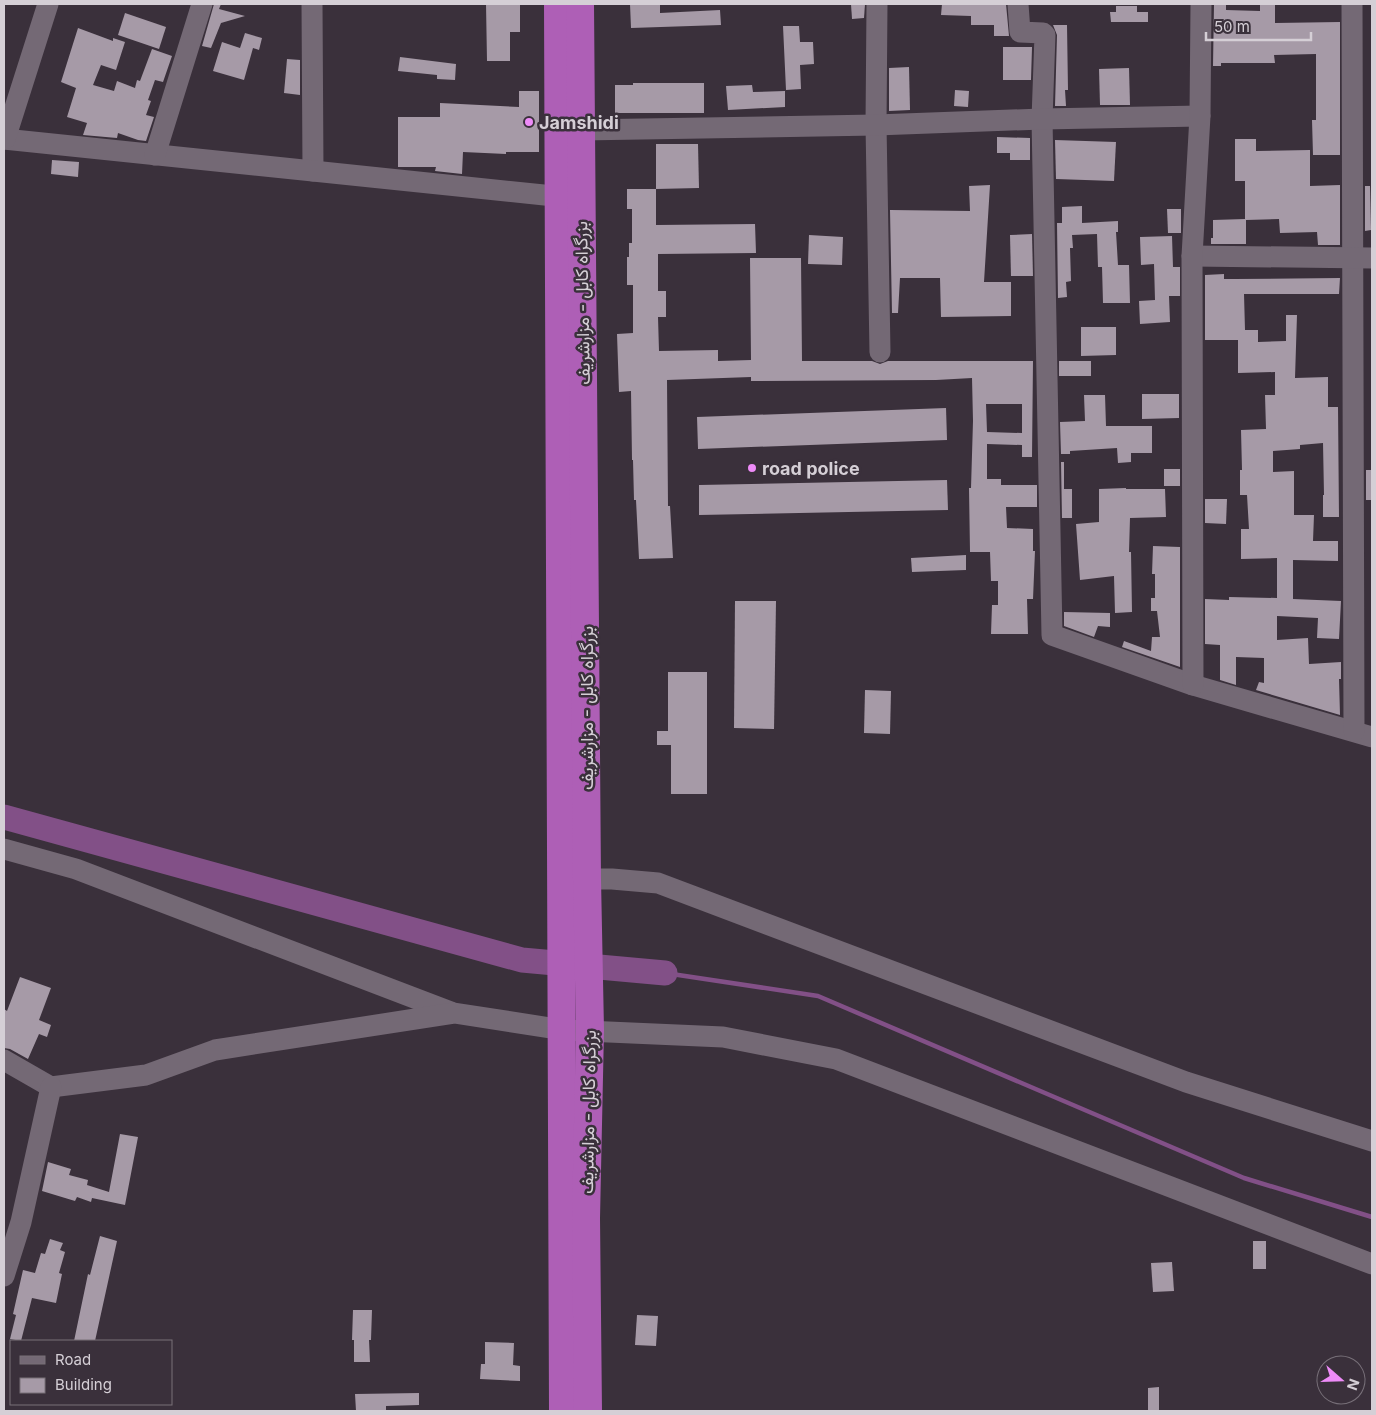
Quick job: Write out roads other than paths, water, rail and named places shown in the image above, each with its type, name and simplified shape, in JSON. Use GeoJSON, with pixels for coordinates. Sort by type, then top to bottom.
{"type":"FeatureCollection","features":[{"type":"Feature","properties":{"kind":"highway","name":"بزرگراه کابل - مزارشریف"},"geometry":{"type":"LineString","coordinates":[[558,4],[570,197],[587,879],[575,914],[590,1023],[586,1218],[588,1411]]}},
{"type":"Feature","properties":{"kind":"highway","name":"بزرگراه کابل - مزارشریف"},"geometry":{"type":"LineString","coordinates":[[563,1411],[562,1024],[575,914],[570,197],[581,130],[580,4]]}},
{"type":"Feature","properties":{"kind":"street"},"geometry":{"type":"LineString","coordinates":[[48,4],[4,139],[570,197]]}},
{"type":"Feature","properties":{"kind":"street"},"geometry":{"type":"LineString","coordinates":[[155,155],[202,4]]}},
{"type":"Feature","properties":{"kind":"street"},"geometry":{"type":"LineString","coordinates":[[312,4],[313,171]]}},
{"type":"Feature","properties":{"kind":"street"},"geometry":{"type":"LineString","coordinates":[[877,4],[876,125],[880,352]]}},
{"type":"Feature","properties":{"kind":"street"},"geometry":{"type":"LineString","coordinates":[[1018,4],[1020,32],[1043,33],[1045,35],[1042,119],[1052,635],[1193,685],[1363,734],[1363,258],[1352,4]]}},
{"type":"Feature","properties":{"kind":"street"},"geometry":{"type":"LineString","coordinates":[[1193,685],[1192,256],[1200,116],[1201,4]]}},
{"type":"Feature","properties":{"kind":"street"},"geometry":{"type":"LineString","coordinates":[[581,130],[876,125],[1200,116]]}},
{"type":"Feature","properties":{"kind":"street"},"geometry":{"type":"LineString","coordinates":[[1192,256],[1363,258]]}},
{"type":"Feature","properties":{"kind":"street"},"geometry":{"type":"LineString","coordinates":[[4,849],[76,869],[454,1013]]}},
{"type":"Feature","properties":{"kind":"street"},"geometry":{"type":"LineString","coordinates":[[587,879],[658,882],[1186,1082],[1372,1141]]}},
{"type":"Feature","properties":{"kind":"street"},"geometry":{"type":"LineString","coordinates":[[4,1060],[51,1087],[146,1075],[215,1050],[454,1013],[562,1024],[590,1023],[723,1037],[836,1059],[1372,1264]]}},
{"type":"Feature","properties":{"kind":"street"},"geometry":{"type":"LineString","coordinates":[[4,1276],[21,1222],[51,1087]]}},
{"type":"Feature","properties":{"kind":"waterway"},"geometry":{"type":"LineString","coordinates":[[4,817],[522,960],[665,973]]}},
{"type":"Feature","properties":{"kind":"waterway"},"geometry":{"type":"LineString","coordinates":[[665,973],[818,996],[1244,1178],[1372,1217]]}},
{"type":"Feature","properties":{"kind":"place","name":"Jamshidi"},"geometry":{"type":"Point","coordinates":[529,122]}},
{"type":"Feature","properties":{"kind":"place","name":"road police"},"geometry":{"type":"Point","coordinates":[752,468]}}]}
